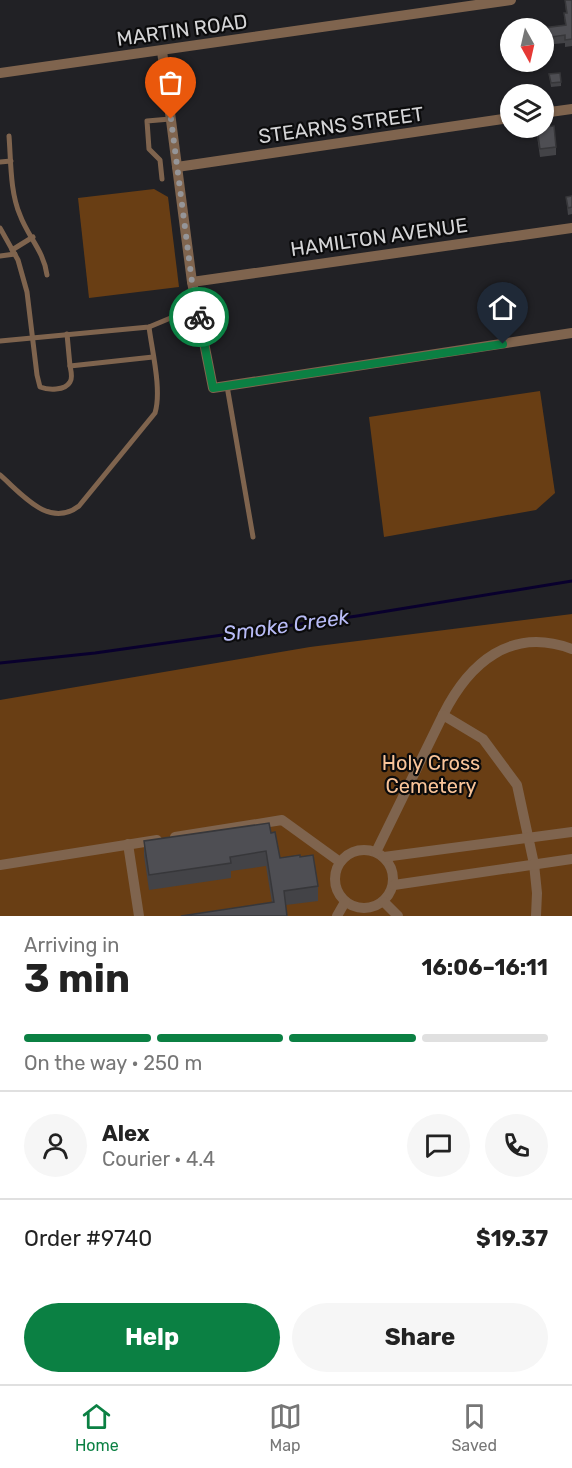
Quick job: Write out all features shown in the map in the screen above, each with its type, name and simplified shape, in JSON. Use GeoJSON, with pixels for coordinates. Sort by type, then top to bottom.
{"type":"FeatureCollection","features":[{"type":"Feature","properties":{"kind":"street","name":"MARTIN ROAD"},"geometry":{"type":"LineString","coordinates":[[0,74],[511,0]]}},
{"type":"Feature","properties":{"kind":"street"},"geometry":{"type":"LineString","coordinates":[[162,51],[192,282],[213,388],[572,333]]}},
{"type":"Feature","properties":{"kind":"street"},"geometry":{"type":"LineString","coordinates":[[554,111],[572,109]]}},
{"type":"Feature","properties":{"kind":"street","name":"STEARNS STREET"},"geometry":{"type":"LineString","coordinates":[[177,167],[500,119]]}},
{"type":"Feature","properties":{"kind":"street","name":"HAMILTON AVENUE"},"geometry":{"type":"LineString","coordinates":[[192,282],[572,228]]}},
{"type":"Feature","properties":{"kind":"street"},"geometry":{"type":"LineString","coordinates":[[380,855],[443,715],[459,685],[478,665],[495,652],[531,641],[572,649]]}},
{"type":"Feature","properties":{"kind":"street"},"geometry":{"type":"LineString","coordinates":[[443,715],[483,739],[518,785],[534,864],[537,893],[536,916]]}},
{"type":"Feature","properties":{"kind":"street"},"geometry":{"type":"LineString","coordinates":[[0,865],[282,819],[340,862]]}},
{"type":"Feature","properties":{"kind":"street"},"geometry":{"type":"LineString","coordinates":[[380,855],[391,866],[394,875],[394,885],[390,894],[384,902],[375,907],[363,909],[345,902],[335,885],[336,872],[340,862],[349,854],[359,850],[380,855],[572,832]]}},
{"type":"Feature","properties":{"kind":"street"},"geometry":{"type":"LineString","coordinates":[[128,844],[139,916]]}},
{"type":"Feature","properties":{"kind":"street"},"geometry":{"type":"LineString","coordinates":[[394,885],[572,859]]}},
{"type":"Feature","properties":{"kind":"street"},"geometry":{"type":"LineString","coordinates":[[337,916],[345,902]]}},
{"type":"Feature","properties":{"kind":"street"},"geometry":{"type":"LineString","coordinates":[[384,902],[398,916]]}},
{"type":"Feature","properties":{"kind":"lane"},"geometry":{"type":"LineString","coordinates":[[162,179],[160,160],[149,148],[147,121],[171,119]]}},
{"type":"Feature","properties":{"kind":"lane"},"geometry":{"type":"LineString","coordinates":[[9,136],[20,215],[46,264],[47,275]]}},
{"type":"Feature","properties":{"kind":"lane"},"geometry":{"type":"LineString","coordinates":[[0,162],[11,161]]}},
{"type":"Feature","properties":{"kind":"lane"},"geometry":{"type":"LineString","coordinates":[[0,228],[13,252],[27,292],[38,382],[44,389],[66,386],[70,383],[67,334]]}},
{"type":"Feature","properties":{"kind":"lane"},"geometry":{"type":"LineString","coordinates":[[0,256],[13,252],[33,237]]}},
{"type":"Feature","properties":{"kind":"lane"},"geometry":{"type":"LineString","coordinates":[[0,340],[149,327],[197,307]]}},
{"type":"Feature","properties":{"kind":"lane"},"geometry":{"type":"LineString","coordinates":[[0,475],[45,512],[53,514],[71,512],[79,506],[155,413],[158,405],[149,327]]}},
{"type":"Feature","properties":{"kind":"lane"},"geometry":{"type":"LineString","coordinates":[[70,366],[153,357]]}},
{"type":"Feature","properties":{"kind":"lane"},"geometry":{"type":"LineString","coordinates":[[227,386],[253,537]]}},
{"type":"Feature","properties":{"kind":"green space"},"geometry":{"type":"Polygon","coordinates":[[[154,189],[168,197],[179,287],[89,298],[78,198],[154,189]]]}},
{"type":"Feature","properties":{"kind":"green space"},"geometry":{"type":"Polygon","coordinates":[[[540,391],[555,493],[536,510],[384,537],[369,417],[540,391]]]}},
{"type":"Feature","properties":{"kind":"green space","name":"Holy Cross Cemetery"},"geometry":{"type":"Polygon","coordinates":[[[572,614],[572,916],[0,916],[0,700],[310,647],[572,614]]]}},
{"type":"Feature","properties":{"kind":"building"},"geometry":{"type":"Polygon","coordinates":[[[565,0],[572,0],[572,39],[565,40],[565,35],[554,37],[554,27],[566,25],[564,13],[567,13],[565,0]]]}},
{"type":"Feature","properties":{"kind":"building"},"geometry":{"type":"Polygon","coordinates":[[[560,73],[561,82],[551,83],[549,74],[560,73]]]}},
{"type":"Feature","properties":{"kind":"building"},"geometry":{"type":"Polygon","coordinates":[[[554,126],[556,147],[540,149],[538,138],[554,138],[554,126]]]}},
{"type":"Feature","properties":{"kind":"building"},"geometry":{"type":"Polygon","coordinates":[[[572,196],[572,207],[568,208],[566,197],[572,196]]]}},
{"type":"Feature","properties":{"kind":"building"},"geometry":{"type":"Polygon","coordinates":[[[269,823],[271,833],[275,832],[280,858],[313,855],[318,886],[284,891],[287,916],[181,916],[274,902],[266,851],[230,857],[231,863],[149,875],[144,841],[269,823]]]}},
{"type":"Feature","properties":{"kind":"waterway","name":"Smoke Creek"},"geometry":{"type":"LineString","coordinates":[[0,663],[95,653],[357,616],[572,581]]}},
{"type":"Feature","properties":{"kind":"way so far"},"geometry":{"type":"LineString","coordinates":[[171,119],[192,282],[199,317]]}},
{"type":"Feature","properties":{"kind":"route"},"geometry":{"type":"LineString","coordinates":[[199,317],[213,388],[503,344]]}}]}
